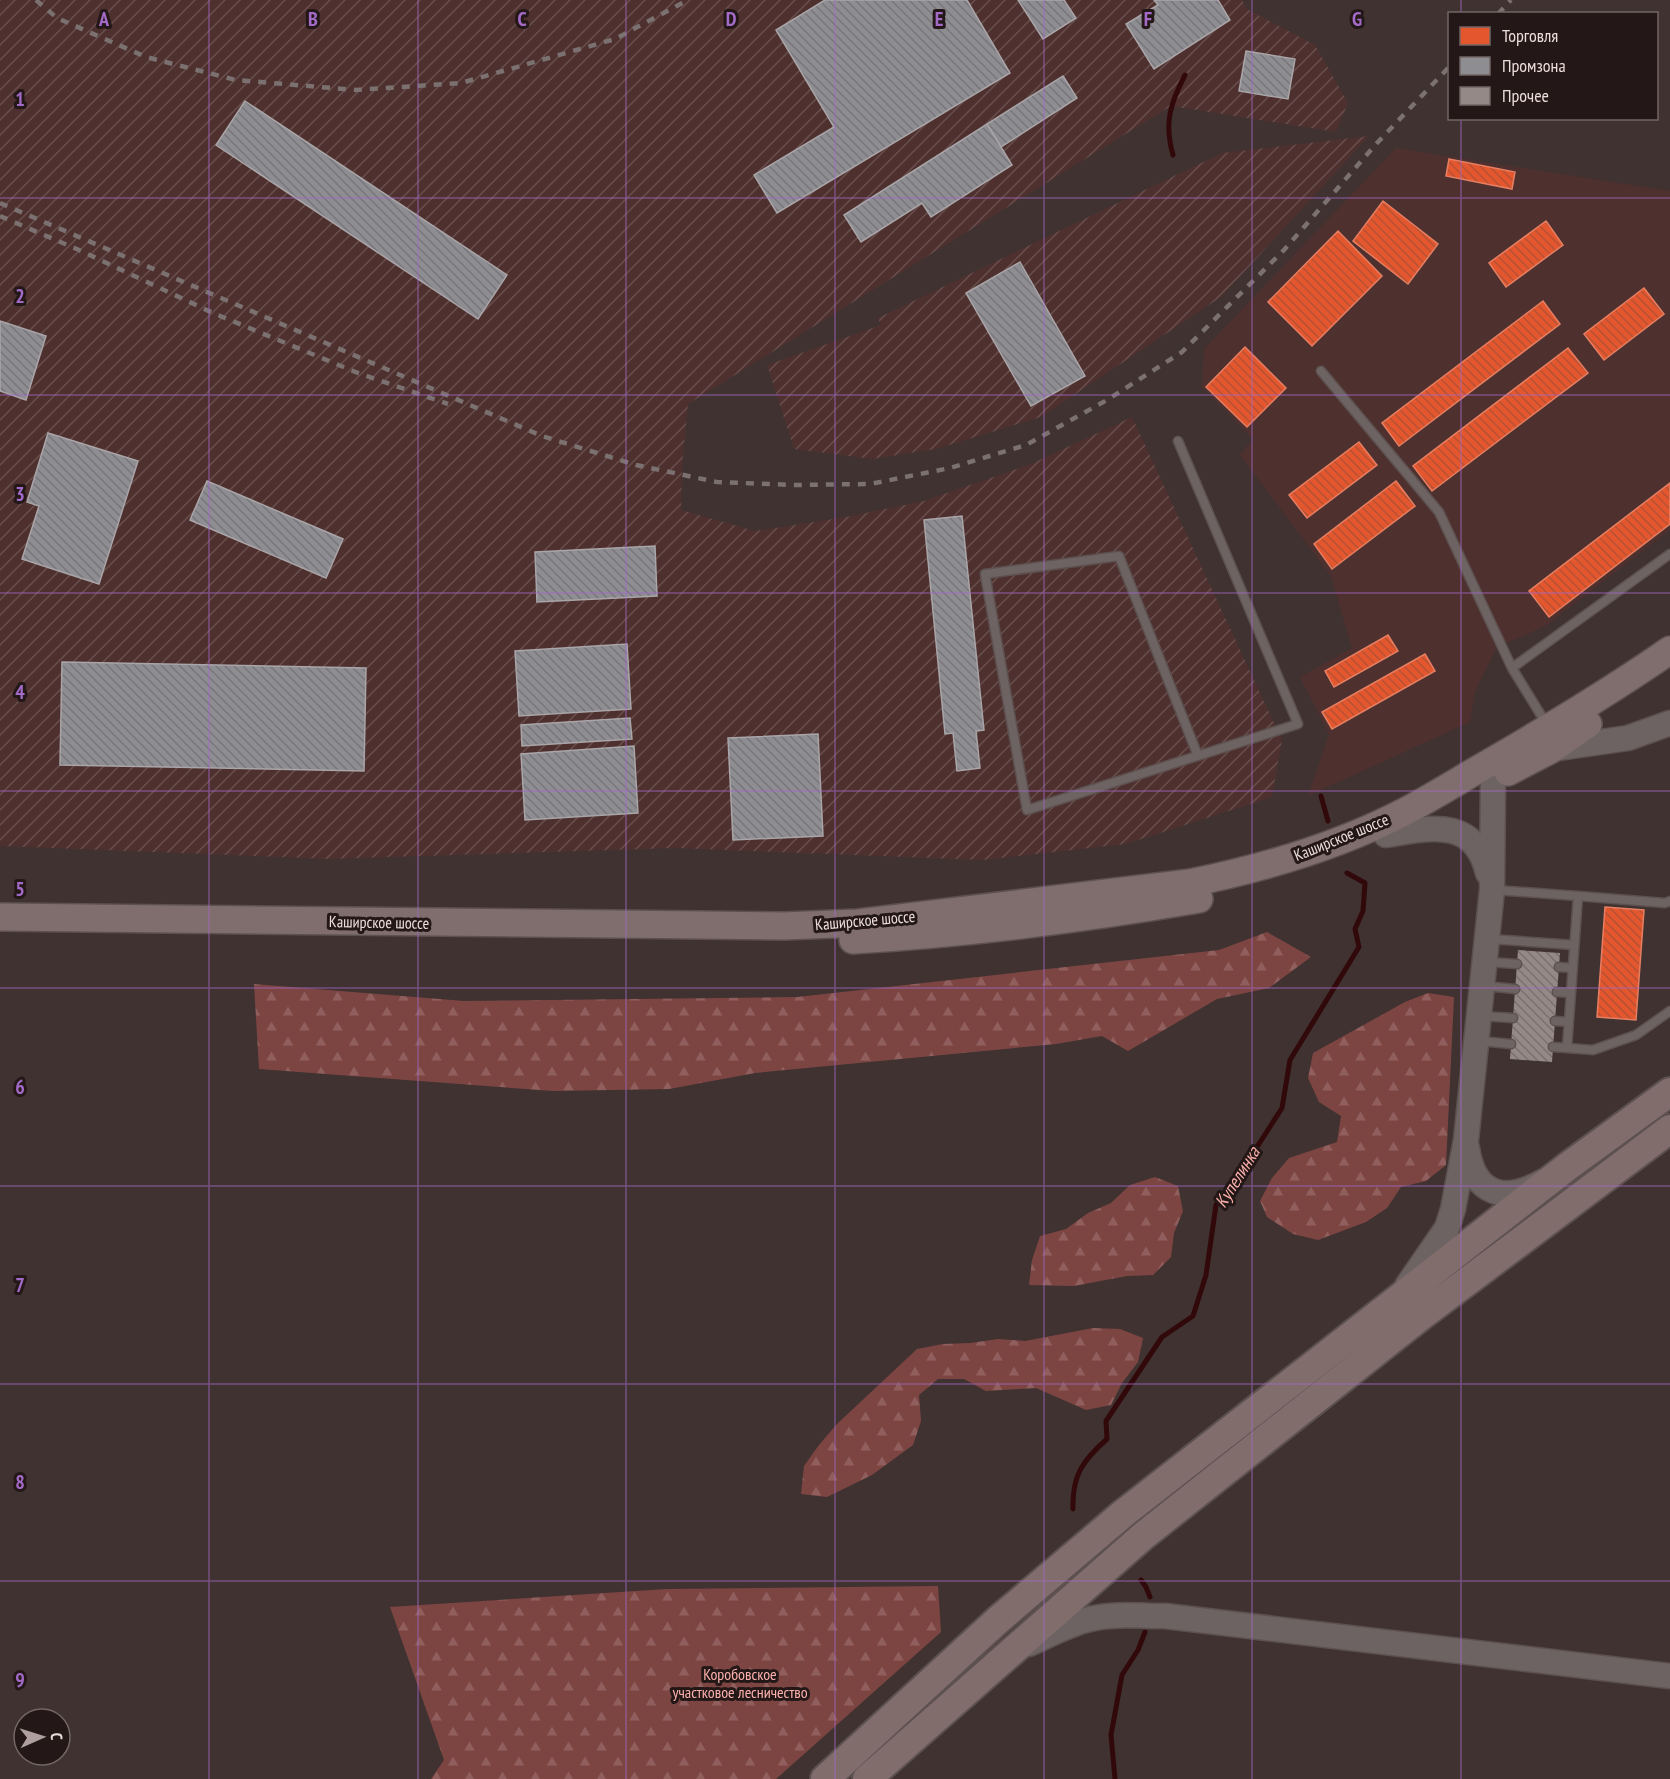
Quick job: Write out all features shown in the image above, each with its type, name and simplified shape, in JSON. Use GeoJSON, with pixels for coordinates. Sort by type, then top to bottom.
{"type":"FeatureCollection","features":[{"type":"Feature","properties":{"kind":"highway"},"geometry":{"type":"LineString","coordinates":[[825,1779],[998,1620],[1124,1513],[1398,1297],[1567,1167],[1670,1092]]}},
{"type":"Feature","properties":{"kind":"highway"},"geometry":{"type":"LineString","coordinates":[[867,1779],[1161,1521],[1421,1316],[1670,1129]]}},
{"type":"Feature","properties":{"kind":"main road","name":"Каширское шоссе"},"geometry":{"type":"LineString","coordinates":[[0,934],[797,943],[940,935],[1090,917],[1223,894],[1297,873],[1386,835],[1493,780],[1670,650]]}},
{"type":"Feature","properties":{"kind":"main road","name":"Каширское шоссе"},"geometry":{"type":"LineString","coordinates":[[0,917],[784,926],[858,922],[1190,883],[1240,873],[1325,846],[1404,812],[1551,739],[1670,668]]}},
{"type":"Feature","properties":{"kind":"main road"},"geometry":{"type":"LineString","coordinates":[[1551,739],[1628,738],[1670,723]]}},
{"type":"Feature","properties":{"kind":"main road"},"geometry":{"type":"LineString","coordinates":[[1398,1297],[1447,1228],[1453,1209],[1466,1140],[1492,890],[1493,780]]}},
{"type":"Feature","properties":{"kind":"main road"},"geometry":{"type":"LineString","coordinates":[[1386,835],[1451,828],[1465,836],[1478,849],[1486,866],[1492,890]]}},
{"type":"Feature","properties":{"kind":"main road"},"geometry":{"type":"LineString","coordinates":[[1466,1140],[1470,1165],[1480,1183],[1491,1191],[1510,1192],[1532,1188],[1567,1167]]}},
{"type":"Feature","properties":{"kind":"main road"},"geometry":{"type":"LineString","coordinates":[[1000,1660],[1066,1626],[1092,1618],[1119,1615],[1166,1616],[1670,1676]]}},
{"type":"Feature","properties":{"kind":"lane"},"geometry":{"type":"LineString","coordinates":[[1321,371],[1439,512],[1512,668],[1551,739]]}},
{"type":"Feature","properties":{"kind":"lane"},"geometry":{"type":"LineString","coordinates":[[1178,441],[1298,724],[1198,756],[1027,810],[985,574],[1119,556],[1198,756]]}},
{"type":"Feature","properties":{"kind":"lane"},"geometry":{"type":"LineString","coordinates":[[1512,668],[1670,554]]}},
{"type":"Feature","properties":{"kind":"lane"},"geometry":{"type":"LineString","coordinates":[[1492,890],[1665,903],[1670,901]]}},
{"type":"Feature","properties":{"kind":"lane"},"geometry":{"type":"LineString","coordinates":[[1567,1048],[1578,896]]}},
{"type":"Feature","properties":{"kind":"lane"},"geometry":{"type":"LineString","coordinates":[[1485,950],[1574,945]]}},
{"type":"Feature","properties":{"kind":"lane"},"geometry":{"type":"LineString","coordinates":[[1485,950],[1517,964]]}},
{"type":"Feature","properties":{"kind":"lane"},"geometry":{"type":"LineString","coordinates":[[1559,967],[1573,968]]}},
{"type":"Feature","properties":{"kind":"lane"},"geometry":{"type":"LineString","coordinates":[[1482,986],[1515,988]]}},
{"type":"Feature","properties":{"kind":"lane"},"geometry":{"type":"LineString","coordinates":[[1557,992],[1571,993]]}},
{"type":"Feature","properties":{"kind":"lane"},"geometry":{"type":"LineString","coordinates":[[1553,1047],[1593,1050],[1636,1035],[1670,1011]]}},
{"type":"Feature","properties":{"kind":"lane"},"geometry":{"type":"LineString","coordinates":[[1479,1016],[1513,1018]]}},
{"type":"Feature","properties":{"kind":"lane"},"geometry":{"type":"LineString","coordinates":[[1555,1021],[1569,1022]]}},
{"type":"Feature","properties":{"kind":"lane"},"geometry":{"type":"LineString","coordinates":[[1476,1041],[1511,1044]]}},
{"type":"Feature","properties":{"kind":"shaded area"},"geometry":{"type":"Polygon","coordinates":[[[0,0],[1242,0],[1247,9],[1315,45],[1348,103],[1336,132],[1171,106],[688,404],[682,467],[681,510],[755,531],[846,517],[924,501],[1031,464],[1132,417],[1282,740],[1272,797],[1126,844],[983,860],[675,848],[329,859],[0,846],[0,0]]]}},
{"type":"Feature","properties":{"kind":"shaded area"},"geometry":{"type":"Polygon","coordinates":[[[1369,136],[1221,297],[1041,417],[936,449],[872,459],[794,449],[767,365],[881,325],[878,318],[1222,153],[1369,136]]]}},
{"type":"Feature","properties":{"kind":"shaded area"},"geometry":{"type":"Polygon","coordinates":[[[1396,148],[1670,191],[1670,530],[1544,627],[1497,647],[1475,692],[1470,722],[1308,796],[1329,734],[1300,677],[1352,648],[1331,576],[1240,455],[1253,439],[1202,387],[1204,349],[1396,148]]]}},
{"type":"Feature","properties":{"kind":"green space"},"geometry":{"type":"Polygon","coordinates":[[[1267,932],[1311,957],[1269,988],[1217,999],[1128,1051],[1102,1036],[1056,1044],[755,1073],[669,1089],[553,1091],[259,1069],[254,984],[464,1001],[797,997],[1219,950],[1267,932]]]}},
{"type":"Feature","properties":{"kind":"green space"},"geometry":{"type":"Polygon","coordinates":[[[1428,993],[1454,997],[1446,1165],[1426,1181],[1401,1187],[1387,1208],[1366,1222],[1318,1240],[1293,1234],[1267,1217],[1260,1201],[1272,1178],[1289,1158],[1337,1142],[1341,1116],[1319,1102],[1308,1078],[1313,1053],[1405,1002],[1428,993]]]}},
{"type":"Feature","properties":{"kind":"green space"},"geometry":{"type":"Polygon","coordinates":[[[1155,1177],[1178,1186],[1183,1211],[1174,1233],[1171,1257],[1153,1275],[1127,1276],[1074,1286],[1029,1285],[1032,1260],[1040,1236],[1066,1229],[1088,1213],[1111,1203],[1130,1185],[1155,1177]]]}},
{"type":"Feature","properties":{"kind":"green space"},"geometry":{"type":"Polygon","coordinates":[[[1093,1328],[1120,1329],[1143,1338],[1138,1362],[1122,1383],[1111,1405],[1086,1410],[1036,1388],[986,1391],[964,1379],[938,1379],[919,1395],[921,1421],[913,1445],[872,1475],[827,1497],[801,1494],[804,1466],[819,1445],[837,1424],[917,1349],[998,1339],[1025,1341],[1093,1328]]]}},
{"type":"Feature","properties":{"kind":"green space","name":"Коробовское участковое лесничество"},"geometry":{"type":"Polygon","coordinates":[[[938,1586],[941,1632],[776,1779],[431,1779],[444,1760],[390,1607],[667,1589],[938,1586]]]}},
{"type":"Feature","properties":{"kind":"building: Торговля"},"geometry":{"type":"Polygon","coordinates":[[[1449,159],[1515,172],[1512,189],[1446,176],[1449,159]]]}},
{"type":"Feature","properties":{"kind":"building: Торговля"},"geometry":{"type":"Polygon","coordinates":[[[1383,201],[1438,244],[1408,284],[1353,241],[1383,201]]]}},
{"type":"Feature","properties":{"kind":"building: Торговля"},"geometry":{"type":"Polygon","coordinates":[[[1546,221],[1563,245],[1506,287],[1489,263],[1546,221]]]}},
{"type":"Feature","properties":{"kind":"building: Торговля"},"geometry":{"type":"Polygon","coordinates":[[[1338,231],[1382,276],[1312,346],[1268,302],[1338,231]]]}},
{"type":"Feature","properties":{"kind":"building: Торговля"},"geometry":{"type":"Polygon","coordinates":[[[1644,288],[1664,314],[1604,360],[1584,334],[1644,288]]]}},
{"type":"Feature","properties":{"kind":"building: Торговля"},"geometry":{"type":"Polygon","coordinates":[[[1543,301],[1560,324],[1399,446],[1382,423],[1543,301]]]}},
{"type":"Feature","properties":{"kind":"building: Торговля"},"geometry":{"type":"Polygon","coordinates":[[[1245,347],[1286,388],[1247,427],[1206,387],[1245,347]]]}},
{"type":"Feature","properties":{"kind":"building: Торговля"},"geometry":{"type":"Polygon","coordinates":[[[1568,348],[1588,373],[1432,491],[1413,466],[1568,348]]]}},
{"type":"Feature","properties":{"kind":"building: Торговля"},"geometry":{"type":"Polygon","coordinates":[[[1359,442],[1377,465],[1307,518],[1289,495],[1359,442]]]}},
{"type":"Feature","properties":{"kind":"building: Торговля"},"geometry":{"type":"Polygon","coordinates":[[[1396,481],[1415,506],[1332,569],[1314,544],[1396,481]]]}},
{"type":"Feature","properties":{"kind":"building: Торговля"},"geometry":{"type":"Polygon","coordinates":[[[1670,483],[1670,524],[1549,617],[1529,591],[1670,483]]]}},
{"type":"Feature","properties":{"kind":"building: Торговля"},"geometry":{"type":"Polygon","coordinates":[[[1388,635],[1398,651],[1334,687],[1325,671],[1388,635]]]}},
{"type":"Feature","properties":{"kind":"building: Торговля"},"geometry":{"type":"Polygon","coordinates":[[[1425,654],[1435,671],[1332,729],[1322,712],[1425,654]]]}},
{"type":"Feature","properties":{"kind":"building: Торговля"},"geometry":{"type":"Polygon","coordinates":[[[1605,907],[1644,910],[1636,1020],[1597,1017],[1605,907]]]}},
{"type":"Feature","properties":{"kind":"building: Промзона"},"geometry":{"type":"Polygon","coordinates":[[[825,0],[967,0],[1010,73],[777,213],[754,175],[834,127],[776,30],[825,0]]]}},
{"type":"Feature","properties":{"kind":"building: Промзона"},"geometry":{"type":"Polygon","coordinates":[[[1018,0],[1064,0],[1076,18],[1043,39],[1018,0]]]}},
{"type":"Feature","properties":{"kind":"building: Промзона"},"geometry":{"type":"Polygon","coordinates":[[[1154,0],[1218,0],[1230,20],[1154,69],[1126,24],[1158,5],[1154,0]]]}},
{"type":"Feature","properties":{"kind":"building: Промзона"},"geometry":{"type":"Polygon","coordinates":[[[1246,51],[1295,59],[1288,99],[1239,91],[1246,51]]]}},
{"type":"Feature","properties":{"kind":"building: Промзона"},"geometry":{"type":"Polygon","coordinates":[[[1063,76],[1077,98],[1001,147],[987,124],[1063,76]]]}},
{"type":"Feature","properties":{"kind":"building: Промзона"},"geometry":{"type":"Polygon","coordinates":[[[245,101],[507,275],[478,319],[216,145],[245,101]]]}},
{"type":"Feature","properties":{"kind":"building: Промзона"},"geometry":{"type":"Polygon","coordinates":[[[987,124],[1012,165],[931,217],[922,203],[861,242],[844,215],[987,124]]]}},
{"type":"Feature","properties":{"kind":"building: Промзона"},"geometry":{"type":"Polygon","coordinates":[[[1020,262],[1085,376],[1031,406],[966,293],[1020,262]]]}},
{"type":"Feature","properties":{"kind":"building: Промзона"},"geometry":{"type":"Polygon","coordinates":[[[0,321],[46,336],[26,400],[0,391],[0,321]]]}},
{"type":"Feature","properties":{"kind":"building: Промзона"},"geometry":{"type":"Polygon","coordinates":[[[48,433],[138,461],[99,584],[22,559],[39,506],[27,502],[48,433]]]}},
{"type":"Feature","properties":{"kind":"building: Промзона"},"geometry":{"type":"Polygon","coordinates":[[[207,481],[343,539],[326,578],[190,520],[207,481]]]}},
{"type":"Feature","properties":{"kind":"building: Промзона"},"geometry":{"type":"Polygon","coordinates":[[[962,516],[984,730],[976,731],[980,768],[957,771],[953,733],[945,734],[924,520],[962,516]]]}},
{"type":"Feature","properties":{"kind":"building: Промзона"},"geometry":{"type":"Polygon","coordinates":[[[655,546],[657,596],[537,602],[535,552],[655,546]]]}},
{"type":"Feature","properties":{"kind":"building: Промзона"},"geometry":{"type":"Polygon","coordinates":[[[627,644],[631,709],[519,716],[515,651],[627,644]]]}},
{"type":"Feature","properties":{"kind":"building: Промзона"},"geometry":{"type":"Polygon","coordinates":[[[62,662],[366,668],[364,771],[60,765],[62,662]]]}},
{"type":"Feature","properties":{"kind":"building: Промзона"},"geometry":{"type":"Polygon","coordinates":[[[630,718],[632,739],[522,746],[521,725],[630,718]]]}},
{"type":"Feature","properties":{"kind":"building: Промзона"},"geometry":{"type":"Polygon","coordinates":[[[818,734],[823,836],[733,840],[728,738],[818,734]]]}},
{"type":"Feature","properties":{"kind":"building: Промзона"},"geometry":{"type":"Polygon","coordinates":[[[634,746],[638,813],[525,820],[521,754],[634,746]]]}},
{"type":"Feature","properties":{"kind":"building: Прочее"},"geometry":{"type":"Polygon","coordinates":[[[1518,950],[1560,953],[1552,1062],[1510,1059],[1518,950]]]}},
{"type":"Feature","properties":{"kind":"waterway","name":"Купелинка"},"geometry":{"type":"LineString","coordinates":[[1173,155],[1169,133],[1170,114],[1185,75]]}},
{"type":"Feature","properties":{"kind":"waterway","name":"Купелинка"},"geometry":{"type":"LineString","coordinates":[[1321,796],[1328,821]]}},
{"type":"Feature","properties":{"kind":"waterway","name":"Купелинка"},"geometry":{"type":"LineString","coordinates":[[1073,1509],[1074,1487],[1080,1470],[1107,1439],[1106,1421],[1162,1337],[1193,1316],[1206,1275],[1216,1205],[1282,1108],[1290,1060],[1359,947],[1355,929],[1363,911],[1365,883],[1347,873]]}},
{"type":"Feature","properties":{"kind":"waterway","name":"Купелинка"},"geometry":{"type":"LineString","coordinates":[[1141,1580],[1150,1597]]}},
{"type":"Feature","properties":{"kind":"waterway","name":"Купелинка"},"geometry":{"type":"LineString","coordinates":[[1115,1779],[1111,1735],[1122,1675],[1138,1650],[1145,1632]]}},
{"type":"Feature","properties":{"kind":"railway"},"geometry":{"type":"LineString","coordinates":[[36,0],[57,18],[146,57],[236,80],[356,90],[461,83],[615,39],[688,0]]}},
{"type":"Feature","properties":{"kind":"railway"},"geometry":{"type":"LineString","coordinates":[[1500,12],[1511,0]]}},
{"type":"Feature","properties":{"kind":"railway"},"geometry":{"type":"LineString","coordinates":[[0,203],[542,436],[636,465],[717,482],[794,485],[870,484],[950,468],[1026,445],[1107,400],[1182,352],[1284,250],[1377,143],[1448,68]]}},
{"type":"Feature","properties":{"kind":"railway"},"geometry":{"type":"LineString","coordinates":[[0,216],[213,313],[358,373],[448,404]]}}]}
